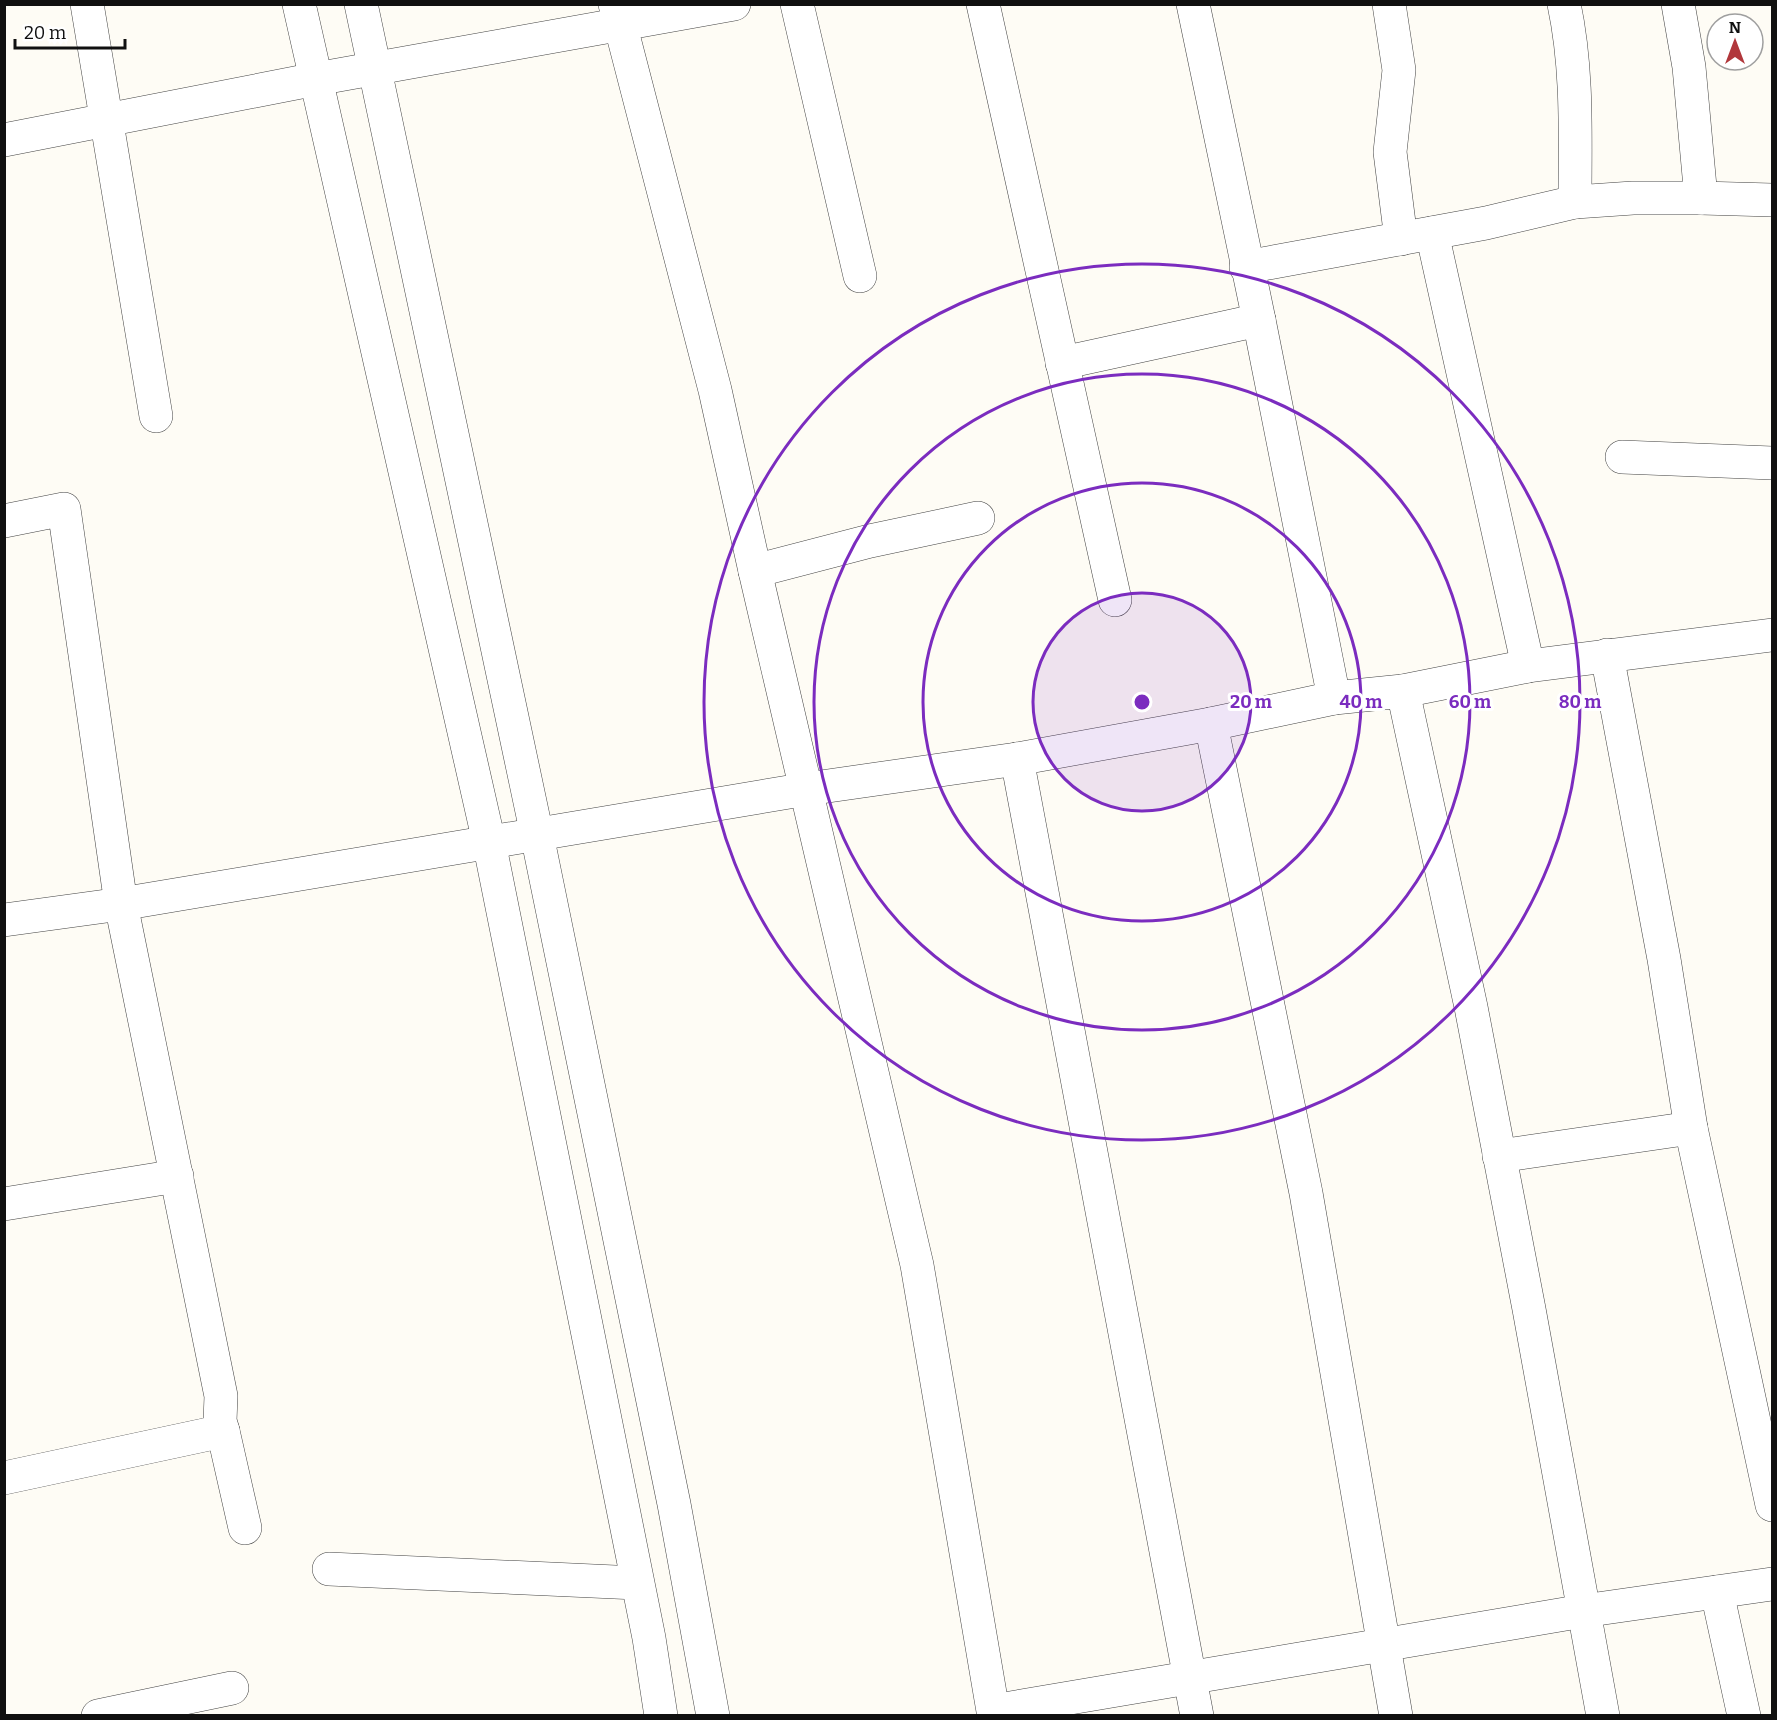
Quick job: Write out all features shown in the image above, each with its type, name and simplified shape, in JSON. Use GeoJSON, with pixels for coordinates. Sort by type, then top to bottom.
{"type":"FeatureCollection","features":[{"type":"Feature","properties":{"kind":"street"},"geometry":{"type":"LineString","coordinates":[[87,4],[156,416]]}},
{"type":"Feature","properties":{"kind":"street"},"geometry":{"type":"LineString","coordinates":[[299,4],[489,843],[638,1583],[661,1716]]}},
{"type":"Feature","properties":{"kind":"street"},"geometry":{"type":"LineString","coordinates":[[361,4],[537,835],[674,1504],[713,1716]]}},
{"type":"Feature","properties":{"kind":"street"},"geometry":{"type":"LineString","coordinates":[[4,140],[376,70],[617,14],[734,4]]}},
{"type":"Feature","properties":{"kind":"street"},"geometry":{"type":"LineString","coordinates":[[797,4],[860,276]]}},
{"type":"Feature","properties":{"kind":"street"},"geometry":{"type":"LineString","coordinates":[[983,4],[1115,600]]}},
{"type":"Feature","properties":{"kind":"street"},"geometry":{"type":"LineString","coordinates":[[1192,4],[1259,320],[1334,698]]}},
{"type":"Feature","properties":{"kind":"street"},"geometry":{"type":"LineString","coordinates":[[1389,4],[1399,70],[1390,152],[1416,236],[1528,666]]}},
{"type":"Feature","properties":{"kind":"street"},"geometry":{"type":"LineString","coordinates":[[1564,4],[1573,55],[1576,117],[1575,202]]}},
{"type":"Feature","properties":{"kind":"street"},"geometry":{"type":"LineString","coordinates":[[1678,4],[1689,67],[1701,198]]}},
{"type":"Feature","properties":{"kind":"street"},"geometry":{"type":"LineString","coordinates":[[617,14],[715,390],[917,1264],[984,1714],[1583,1611],[1773,1584]]}},
{"type":"Feature","properties":{"kind":"street"},"geometry":{"type":"LineString","coordinates":[[1246,267],[1416,236],[1575,202],[1633,198],[1773,200]]}},
{"type":"Feature","properties":{"kind":"street"},"geometry":{"type":"LineString","coordinates":[[1062,363],[1259,320]]}},
{"type":"Feature","properties":{"kind":"street"},"geometry":{"type":"LineString","coordinates":[[1622,457],[1773,463]]}},
{"type":"Feature","properties":{"kind":"street"},"geometry":{"type":"LineString","coordinates":[[4,521],[64,509],[121,904],[221,1396],[220,1421],[245,1528]]}},
{"type":"Feature","properties":{"kind":"street"},"geometry":{"type":"LineString","coordinates":[[755,571],[870,541],[978,518]]}},
{"type":"Feature","properties":{"kind":"street"},"geometry":{"type":"LineString","coordinates":[[4,921],[121,904],[807,789],[1017,759],[1211,724],[1334,698],[1403,691],[1528,666],[1773,635]]}},
{"type":"Feature","properties":{"kind":"street"},"geometry":{"type":"LineString","coordinates":[[1607,655],[1664,959],[1692,1128],[1773,1505]]}},
{"type":"Feature","properties":{"kind":"street"},"geometry":{"type":"LineString","coordinates":[[1403,691],[1471,1007],[1603,1716]]}},
{"type":"Feature","properties":{"kind":"street"},"geometry":{"type":"LineString","coordinates":[[1211,724],[1306,1192],[1396,1716]]}},
{"type":"Feature","properties":{"kind":"street"},"geometry":{"type":"LineString","coordinates":[[1017,759],[1197,1716]]}},
{"type":"Feature","properties":{"kind":"street"},"geometry":{"type":"LineString","coordinates":[[1499,1156],[1692,1128]]}},
{"type":"Feature","properties":{"kind":"street"},"geometry":{"type":"LineString","coordinates":[[4,1204],[177,1176]]}},
{"type":"Feature","properties":{"kind":"street"},"geometry":{"type":"LineString","coordinates":[[4,1478],[223,1431]]}},
{"type":"Feature","properties":{"kind":"street"},"geometry":{"type":"LineString","coordinates":[[328,1569],[638,1583]]}},
{"type":"Feature","properties":{"kind":"street"},"geometry":{"type":"LineString","coordinates":[[1718,1592],[1744,1716]]}},
{"type":"Feature","properties":{"kind":"street"},"geometry":{"type":"LineString","coordinates":[[98,1716],[232,1688]]}}]}
